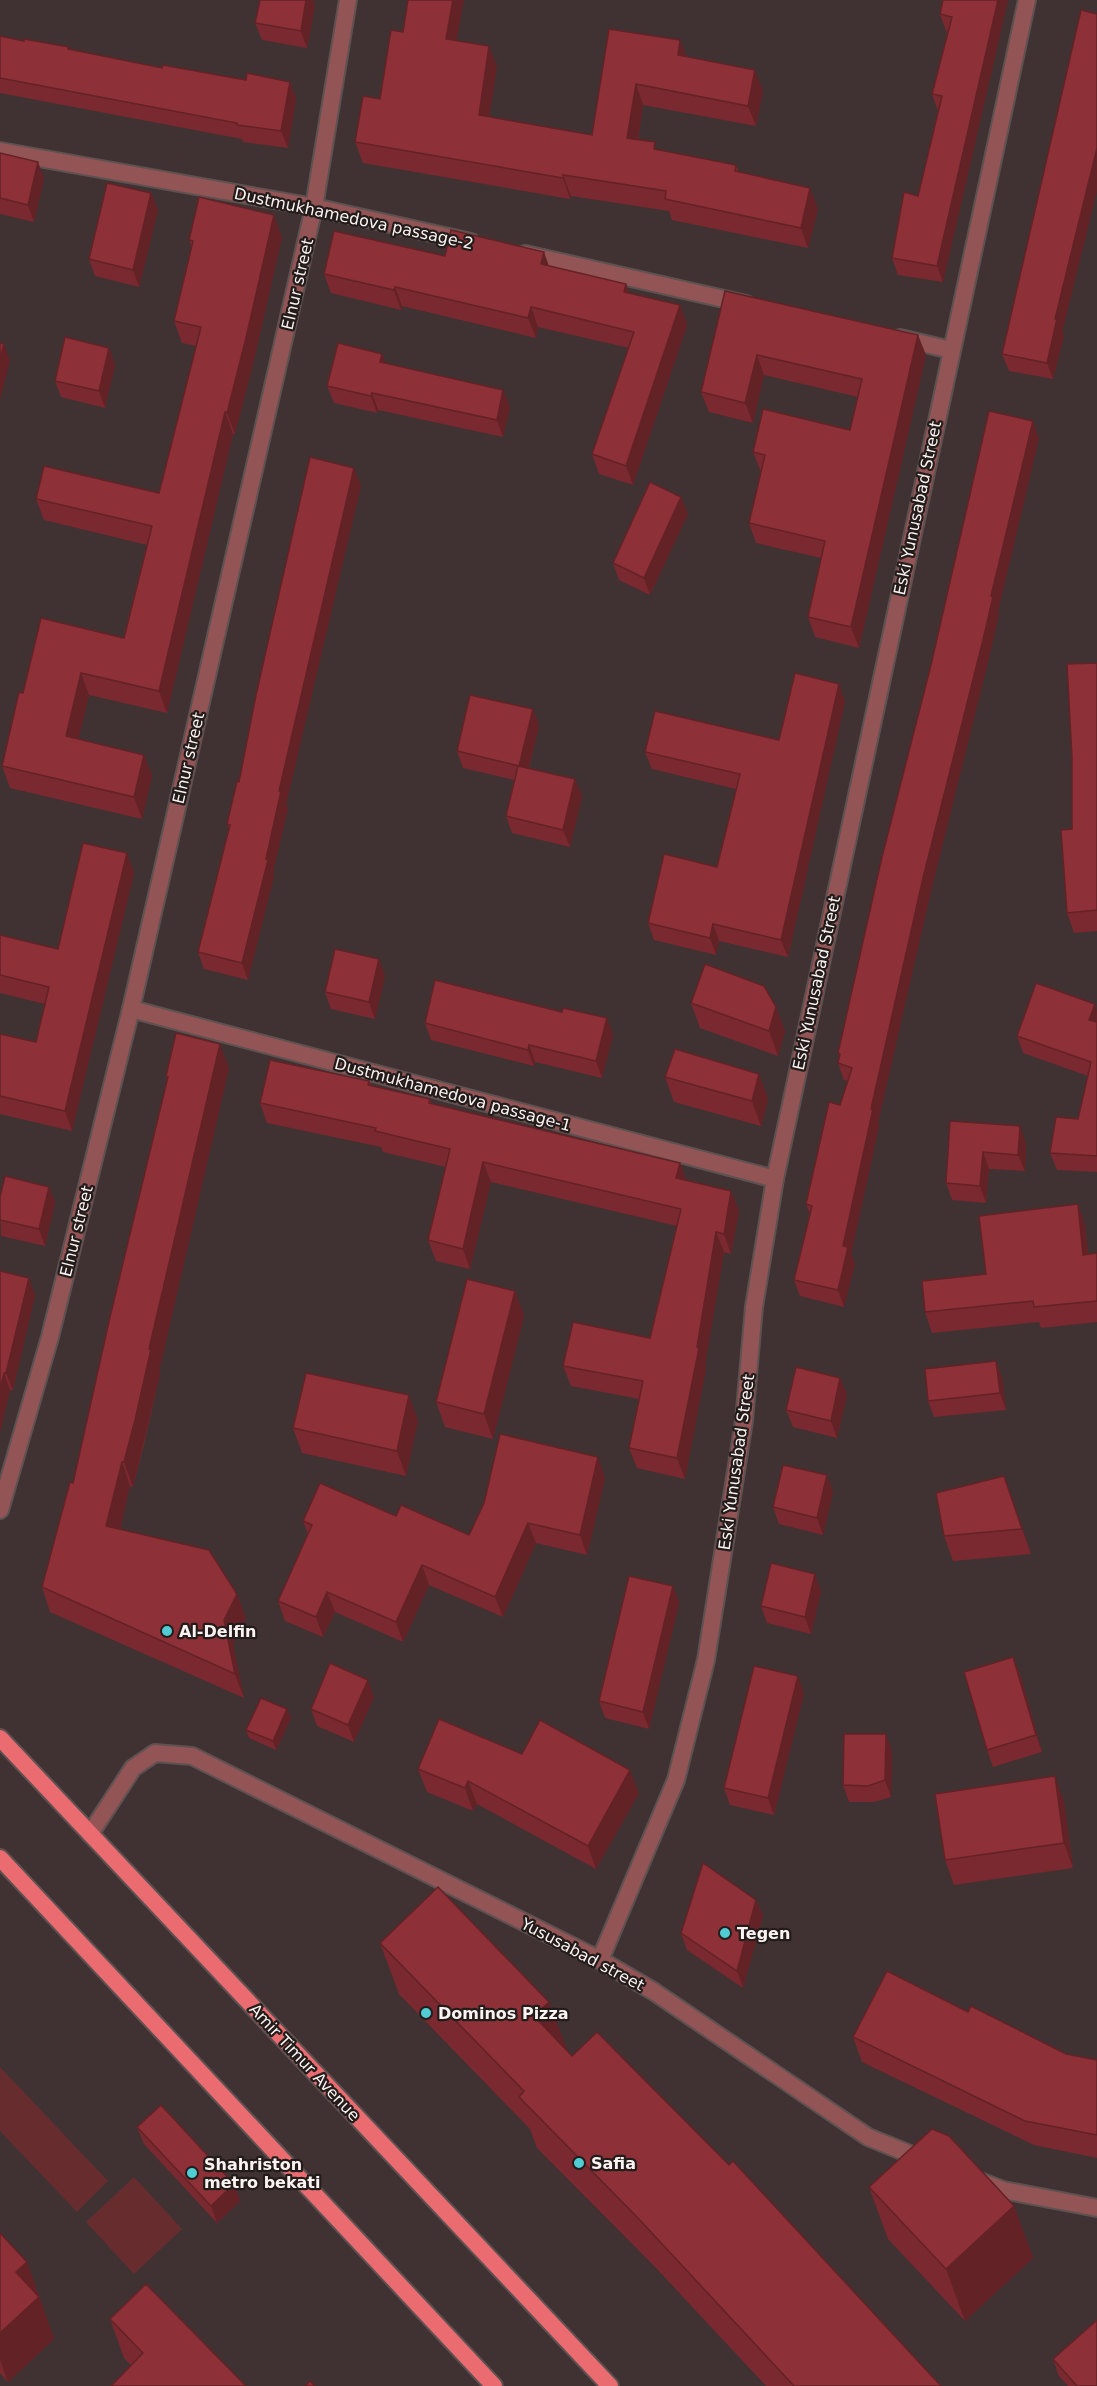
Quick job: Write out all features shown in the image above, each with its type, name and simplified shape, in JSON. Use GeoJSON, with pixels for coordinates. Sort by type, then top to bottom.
{"type":"FeatureCollection","features":[{"type":"Feature","properties":{"kind":"main road","name":"Amir Timur Avenue"},"geometry":{"type":"LineString","coordinates":[[0,1738],[610,2386]]}},
{"type":"Feature","properties":{"kind":"main road"},"geometry":{"type":"LineString","coordinates":[[0,1858],[494,2386]]}},
{"type":"Feature","properties":{"kind":"street","name":"Elnur street"},"geometry":{"type":"LineString","coordinates":[[0,1510],[50,1336],[131,1009],[314,207],[348,0]]}},
{"type":"Feature","properties":{"kind":"street","name":"Eski Yunusabad Street"},"geometry":{"type":"LineString","coordinates":[[600,1960],[676,1780],[706,1660],[744,1421],[754,1307],[775,1179],[1027,0]]}},
{"type":"Feature","properties":{"kind":"street","name":"Dustmukhamedova passage-2"},"geometry":{"type":"LineString","coordinates":[[0,151],[314,207],[488,246]]}},
{"type":"Feature","properties":{"kind":"street"},"geometry":{"type":"LineString","coordinates":[[511,251],[766,308]]}},
{"type":"Feature","properties":{"kind":"street"},"geometry":{"type":"LineString","coordinates":[[882,334],[951,350]]}},
{"type":"Feature","properties":{"kind":"street","name":"Dustmukhamedova passage-1"},"geometry":{"type":"LineString","coordinates":[[131,1009],[775,1179]]}},
{"type":"Feature","properties":{"kind":"street","name":"Yususabad street"},"geometry":{"type":"LineString","coordinates":[[90,1834],[133,1768],[155,1753],[192,1756],[600,1960],[653,1991],[868,2137],[941,2166]]}},
{"type":"Feature","properties":{"kind":"street"},"geometry":{"type":"LineString","coordinates":[[962,2174],[1003,2190],[1097,2208]]}},
{"type":"Feature","properties":{"kind":"shaded area"},"geometry":{"type":"Polygon","coordinates":[[[0,2067],[108,2181],[77,2212],[0,2131],[0,2067]]]}},
{"type":"Feature","properties":{"kind":"shaded area"},"geometry":{"type":"Polygon","coordinates":[[[134,2177],[182,2229],[134,2274],[86,2222],[134,2177]]]}},
{"type":"Feature","properties":{"kind":"building"},"geometry":{"type":"Polygon","coordinates":[[[260,0],[306,0],[301,31],[255,23],[260,0]]]}},
{"type":"Feature","properties":{"kind":"building"},"geometry":{"type":"Polygon","coordinates":[[[408,0],[453,0],[446,39],[489,46],[479,115],[592,135],[609,29],[680,40],[678,55],[755,70],[748,106],[636,84],[627,138],[655,142],[654,149],[736,165],[735,171],[810,188],[801,228],[665,199],[666,191],[563,175],[563,178],[355,142],[363,96],[380,99],[391,30],[403,32],[408,0]]]}},
{"type":"Feature","properties":{"kind":"building"},"geometry":{"type":"Polygon","coordinates":[[[943,0],[998,0],[937,266],[892,258],[904,192],[918,196],[942,96],[932,94],[952,17],[940,14],[943,0]]]}},
{"type":"Feature","properties":{"kind":"building"},"geometry":{"type":"Polygon","coordinates":[[[1081,10],[1097,14],[1097,148],[1055,319],[1057,319],[1047,363],[1002,354],[1081,10]]]}},
{"type":"Feature","properties":{"kind":"building"},"geometry":{"type":"Polygon","coordinates":[[[0,36],[69,47],[68,49],[162,68],[163,65],[246,80],[247,73],[290,82],[281,131],[237,125],[237,123],[0,78],[0,36]]]}},
{"type":"Feature","properties":{"kind":"building"},"geometry":{"type":"Polygon","coordinates":[[[0,153],[38,162],[28,205],[0,198],[0,153]]]}},
{"type":"Feature","properties":{"kind":"building"},"geometry":{"type":"Polygon","coordinates":[[[107,183],[151,193],[133,270],[89,259],[107,183]]]}},
{"type":"Feature","properties":{"kind":"building"},"geometry":{"type":"Polygon","coordinates":[[[199,197],[274,215],[159,691],[81,673],[66,736],[144,755],[134,797],[2,766],[19,692],[23,693],[41,618],[124,638],[152,526],[36,499],[44,466],[159,493],[201,327],[174,321],[193,241],[189,240],[199,197]]]}},
{"type":"Feature","properties":{"kind":"building"},"geometry":{"type":"Polygon","coordinates":[[[451,230],[544,252],[541,264],[626,284],[624,292],[680,305],[626,466],[592,454],[634,332],[531,307],[528,318],[395,287],[394,290],[324,274],[334,231],[445,256],[451,230]]]}},
{"type":"Feature","properties":{"kind":"building"},"geometry":{"type":"Polygon","coordinates":[[[725,291],[918,335],[851,627],[808,617],[825,541],[749,523],[765,455],[753,452],[763,409],[850,430],[862,379],[757,355],[745,403],[701,392],[725,291]]]}},
{"type":"Feature","properties":{"kind":"building"},"geometry":{"type":"Polygon","coordinates":[[[65,337],[109,348],[99,391],[55,381],[65,337]]]}},
{"type":"Feature","properties":{"kind":"building"},"geometry":{"type":"Polygon","coordinates":[[[0,343],[4,344],[0,359],[0,343]]]}},
{"type":"Feature","properties":{"kind":"building"},"geometry":{"type":"Polygon","coordinates":[[[338,343],[382,354],[380,362],[503,390],[497,420],[372,393],[371,396],[327,386],[338,343]]]}},
{"type":"Feature","properties":{"kind":"building"},"geometry":{"type":"Polygon","coordinates":[[[989,411],[1033,421],[991,596],[993,597],[983,640],[923,878],[871,1109],[873,1109],[843,1246],[848,1247],[838,1290],[794,1280],[812,1206],[806,1204],[829,1102],[840,1105],[852,1068],[838,1063],[840,1054],[838,1053],[882,857],[931,665],[989,411]]]}},
{"type":"Feature","properties":{"kind":"building"},"geometry":{"type":"Polygon","coordinates":[[[310,457],[354,468],[279,791],[281,791],[266,859],[268,860],[242,963],[198,952],[230,825],[227,824],[237,781],[239,782],[256,695],[310,457]]]}},
{"type":"Feature","properties":{"kind":"building"},"geometry":{"type":"Polygon","coordinates":[[[650,482],[681,497],[644,578],[613,563],[650,482]]]}},
{"type":"Feature","properties":{"kind":"building"},"geometry":{"type":"Polygon","coordinates":[[[1097,663],[1097,910],[1067,913],[1061,830],[1072,829],[1072,757],[1067,664],[1097,663]]]}},
{"type":"Feature","properties":{"kind":"building"},"geometry":{"type":"Polygon","coordinates":[[[795,673],[839,684],[781,940],[713,924],[710,938],[648,923],[664,854],[717,867],[740,774],[645,752],[655,711],[779,740],[795,673]]]}},
{"type":"Feature","properties":{"kind":"building"},"geometry":{"type":"Polygon","coordinates":[[[470,695],[533,709],[519,766],[457,751],[470,695]]]}},
{"type":"Feature","properties":{"kind":"building"},"geometry":{"type":"Polygon","coordinates":[[[518,766],[575,779],[563,830],[506,816],[518,766]]]}},
{"type":"Feature","properties":{"kind":"building"},"geometry":{"type":"Polygon","coordinates":[[[83,843],[127,853],[65,1111],[0,1096],[0,1034],[36,1042],[49,987],[0,975],[0,935],[58,949],[83,843]]]}},
{"type":"Feature","properties":{"kind":"building"},"geometry":{"type":"Polygon","coordinates":[[[335,949],[379,959],[369,1002],[325,992],[335,949]]]}},
{"type":"Feature","properties":{"kind":"building"},"geometry":{"type":"Polygon","coordinates":[[[705,964],[764,986],[776,1007],[769,1031],[691,1003],[705,964]]]}},
{"type":"Feature","properties":{"kind":"building"},"geometry":{"type":"Polygon","coordinates":[[[435,980],[562,1012],[563,1008],[607,1018],[596,1061],[529,1045],[528,1050],[425,1023],[435,980]]]}},
{"type":"Feature","properties":{"kind":"building"},"geometry":{"type":"Polygon","coordinates":[[[1036,983],[1095,1004],[1089,1020],[1097,1022],[1097,1156],[1050,1153],[1056,1117],[1078,1119],[1091,1062],[1017,1036],[1036,983]]]}},
{"type":"Feature","properties":{"kind":"building"},"geometry":{"type":"Polygon","coordinates":[[[176,1033],[220,1044],[149,1349],[151,1349],[135,1420],[106,1526],[209,1550],[237,1594],[224,1620],[235,1674],[42,1587],[70,1482],[73,1483],[168,1077],[166,1076],[176,1033]]]}},
{"type":"Feature","properties":{"kind":"building"},"geometry":{"type":"Polygon","coordinates":[[[675,1049],[759,1074],[752,1101],[665,1077],[675,1049]]]}},
{"type":"Feature","properties":{"kind":"building"},"geometry":{"type":"Polygon","coordinates":[[[270,1060],[369,1081],[368,1085],[430,1099],[429,1103],[680,1163],[676,1178],[731,1191],[724,1234],[716,1232],[697,1347],[699,1348],[677,1458],[629,1448],[643,1381],[563,1366],[573,1322],[650,1338],[681,1209],[483,1162],[463,1249],[428,1240],[450,1149],[375,1131],[376,1128],[260,1103],[270,1060]]]}},
{"type":"Feature","properties":{"kind":"building"},"geometry":{"type":"Polygon","coordinates":[[[950,1121],[1020,1126],[1018,1155],[983,1152],[980,1186],[946,1183],[950,1121]]]}},
{"type":"Feature","properties":{"kind":"building"},"geometry":{"type":"Polygon","coordinates":[[[5,1176],[49,1187],[39,1229],[0,1220],[0,1197],[5,1176]]]}},
{"type":"Feature","properties":{"kind":"building"},"geometry":{"type":"Polygon","coordinates":[[[1078,1204],[1083,1255],[1097,1253],[1097,1301],[1034,1307],[1033,1301],[925,1312],[922,1281],[986,1274],[979,1216],[1078,1204]]]}},
{"type":"Feature","properties":{"kind":"building"},"geometry":{"type":"Polygon","coordinates":[[[0,1271],[29,1278],[0,1390],[0,1271]]]}},
{"type":"Feature","properties":{"kind":"building"},"geometry":{"type":"Polygon","coordinates":[[[467,1279],[515,1291],[484,1414],[436,1402],[467,1279]]]}},
{"type":"Feature","properties":{"kind":"building"},"geometry":{"type":"Polygon","coordinates":[[[996,1361],[1000,1393],[928,1401],[925,1369],[996,1361]]]}},
{"type":"Feature","properties":{"kind":"building"},"geometry":{"type":"Polygon","coordinates":[[[796,1367],[840,1378],[831,1421],[786,1410],[796,1367]]]}},
{"type":"Feature","properties":{"kind":"building"},"geometry":{"type":"Polygon","coordinates":[[[306,1373],[409,1395],[397,1451],[293,1428],[306,1373]]]}},
{"type":"Feature","properties":{"kind":"building"},"geometry":{"type":"Polygon","coordinates":[[[500,1434],[598,1457],[580,1535],[528,1523],[495,1597],[422,1565],[396,1622],[327,1592],[316,1617],[278,1601],[312,1525],[303,1521],[320,1483],[396,1516],[401,1505],[469,1535],[484,1503],[500,1434]]]}},
{"type":"Feature","properties":{"kind":"building"},"geometry":{"type":"Polygon","coordinates":[[[783,1465],[827,1475],[817,1518],[773,1507],[783,1465]]]}},
{"type":"Feature","properties":{"kind":"building"},"geometry":{"type":"Polygon","coordinates":[[[1004,1476],[1022,1529],[944,1536],[936,1493],[1004,1476]]]}},
{"type":"Feature","properties":{"kind":"building"},"geometry":{"type":"Polygon","coordinates":[[[771,1563],[815,1574],[805,1617],[761,1606],[771,1563]]]}},
{"type":"Feature","properties":{"kind":"building"},"geometry":{"type":"Polygon","coordinates":[[[629,1576],[673,1586],[643,1712],[599,1701],[629,1576]]]}},
{"type":"Feature","properties":{"kind":"building"},"geometry":{"type":"Polygon","coordinates":[[[1013,1657],[1036,1735],[987,1750],[964,1672],[1013,1657]]]}},
{"type":"Feature","properties":{"kind":"building"},"geometry":{"type":"Polygon","coordinates":[[[330,1663],[368,1680],[348,1725],[311,1709],[330,1663]]]}},
{"type":"Feature","properties":{"kind":"building"},"geometry":{"type":"Polygon","coordinates":[[[754,1666],[798,1676],[768,1798],[724,1788],[754,1666]]]}},
{"type":"Feature","properties":{"kind":"building"},"geometry":{"type":"Polygon","coordinates":[[[261,1698],[287,1709],[273,1741],[246,1730],[261,1698]]]}},
{"type":"Feature","properties":{"kind":"building"},"geometry":{"type":"Polygon","coordinates":[[[439,1719],[522,1754],[540,1720],[630,1770],[588,1846],[468,1781],[465,1788],[418,1769],[439,1719]]]}},
{"type":"Feature","properties":{"kind":"building"},"geometry":{"type":"Polygon","coordinates":[[[844,1734],[886,1734],[885,1780],[868,1786],[843,1785],[844,1734]]]}},
{"type":"Feature","properties":{"kind":"building"},"geometry":{"type":"Polygon","coordinates":[[[1055,1776],[1064,1843],[945,1860],[935,1794],[1055,1776]]]}},
{"type":"Feature","properties":{"kind":"building","name":"Tegen"},"geometry":{"type":"Polygon","coordinates":[[[703,1863],[756,1900],[737,1971],[681,1933],[703,1863]]]}},
{"type":"Feature","properties":{"kind":"building"},"geometry":{"type":"Polygon","coordinates":[[[438,1887],[549,2002],[534,2016],[572,2056],[597,2032],[729,2165],[733,2161],[941,2386],[794,2386],[637,2217],[519,2097],[524,2091],[380,1943],[438,1887]]]}},
{"type":"Feature","properties":{"kind":"building"},"geometry":{"type":"Polygon","coordinates":[[[887,1971],[968,2012],[971,2006],[1066,2054],[1097,2060],[1097,2135],[1025,2121],[853,2037],[887,1971]]]}},
{"type":"Feature","properties":{"kind":"building","name":"Shahriston metro bekati"},"geometry":{"type":"Polygon","coordinates":[[[161,2105],[234,2184],[211,2206],[137,2127],[161,2105]]]}},
{"type":"Feature","properties":{"kind":"building"},"geometry":{"type":"Polygon","coordinates":[[[932,2129],[949,2136],[1014,2206],[946,2269],[869,2187],[932,2129]]]}},
{"type":"Feature","properties":{"kind":"building"},"geometry":{"type":"Polygon","coordinates":[[[0,2233],[27,2262],[16,2272],[39,2297],[0,2333],[0,2233]]]}},
{"type":"Feature","properties":{"kind":"building"},"geometry":{"type":"Polygon","coordinates":[[[146,2284],[246,2386],[111,2386],[143,2353],[110,2319],[146,2284]]]}},
{"type":"Feature","properties":{"kind":"building"},"geometry":{"type":"Polygon","coordinates":[[[1097,2320],[1097,2386],[1077,2386],[1053,2359],[1097,2320]]]}},
{"type":"Feature","properties":{"kind":"building"},"geometry":{"type":"Polygon","coordinates":[[[310,2381],[315,2386],[305,2386],[310,2381]]]}},
{"type":"Feature","properties":{"kind":"place","name":"Al-Delfin"},"geometry":{"type":"Point","coordinates":[167,1631]}},
{"type":"Feature","properties":{"kind":"place","name":"Tegen"},"geometry":{"type":"Point","coordinates":[725,1933]}},
{"type":"Feature","properties":{"kind":"place","name":"Dominos Pizza"},"geometry":{"type":"Point","coordinates":[426,2013]}},
{"type":"Feature","properties":{"kind":"place","name":"Safia"},"geometry":{"type":"Point","coordinates":[579,2163]}},
{"type":"Feature","properties":{"kind":"place","name":"Shahriston metro bekati"},"geometry":{"type":"Point","coordinates":[192,2173]}}]}
